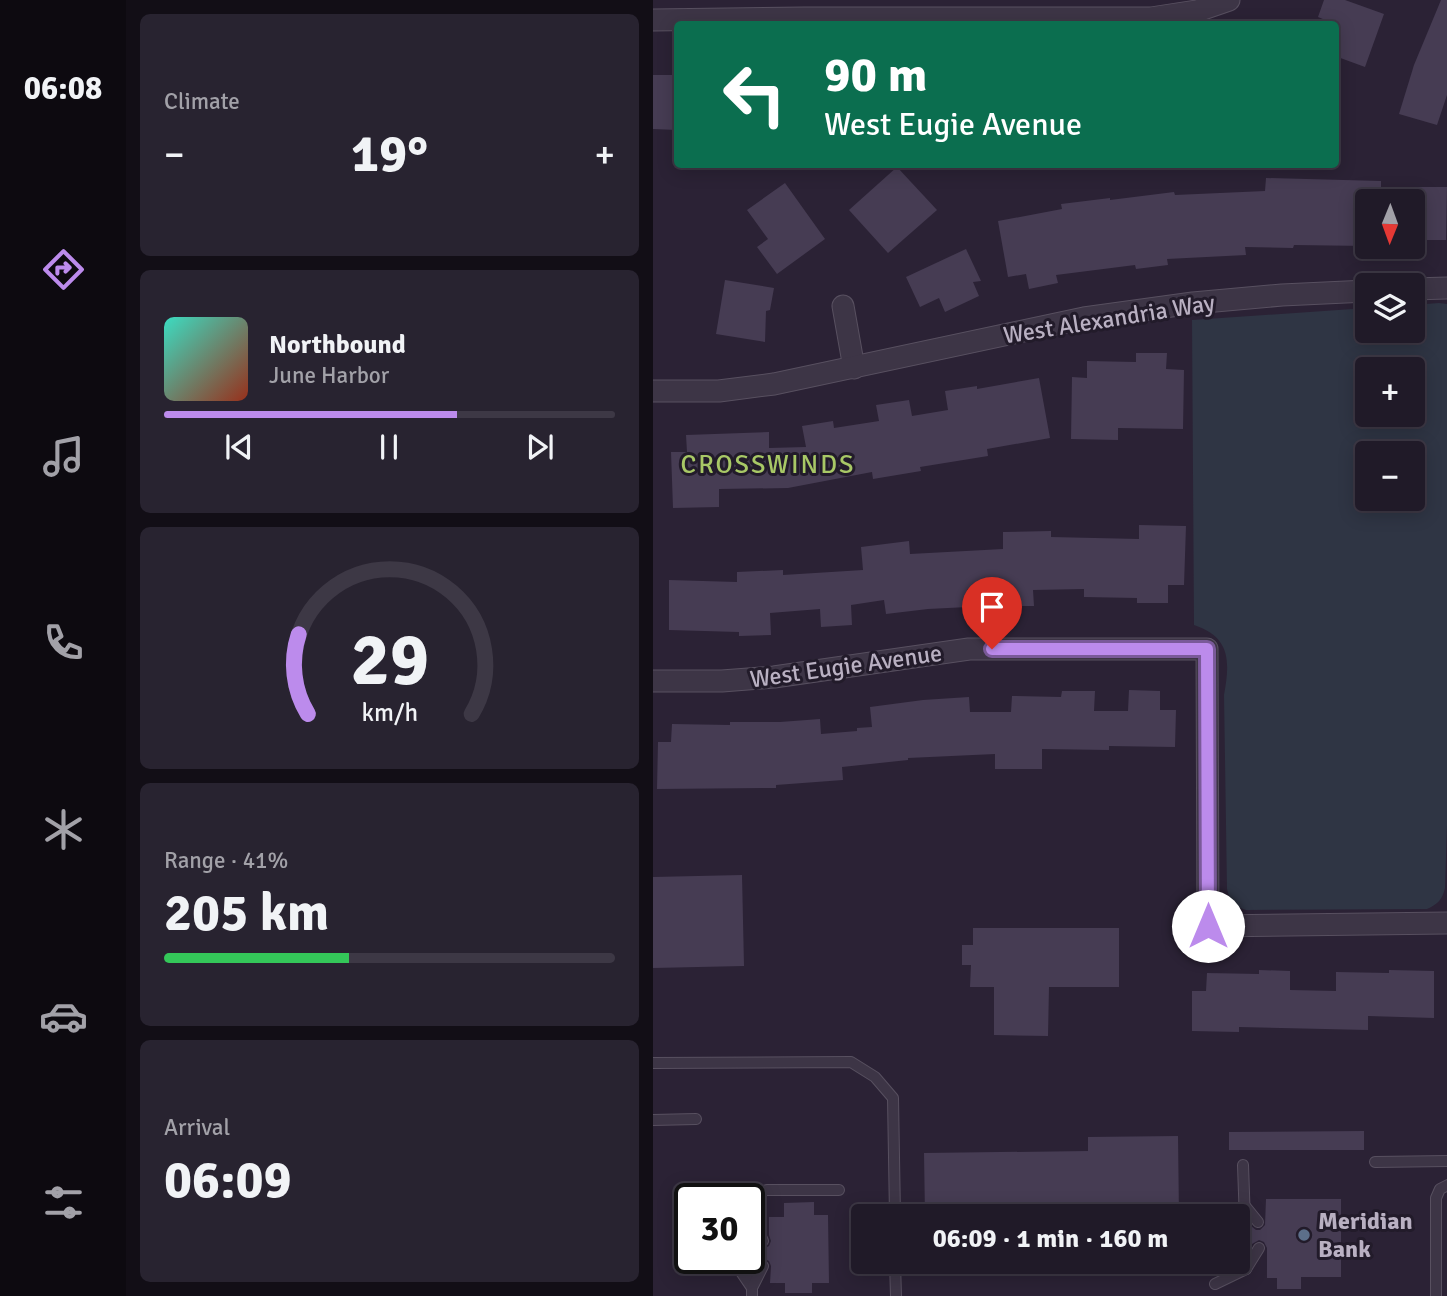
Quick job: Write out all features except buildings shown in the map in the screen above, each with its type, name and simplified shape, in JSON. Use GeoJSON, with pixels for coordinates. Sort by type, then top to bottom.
{"type":"FeatureCollection","features":[{"type":"Feature","properties":{"kind":"street"},"geometry":{"type":"LineString","coordinates":[[653,20],[804,9],[1151,18],[1197,11],[1229,0]]}},
{"type":"Feature","properties":{"kind":"street"},"geometry":{"type":"LineString","coordinates":[[1425,289],[1447,288]]}},
{"type":"Feature","properties":{"kind":"street","name":"West Alexandria Way"},"geometry":{"type":"LineString","coordinates":[[653,391],[719,391],[774,384],[1084,318],[1193,303],[1355,292]]}},
{"type":"Feature","properties":{"kind":"street"},"geometry":{"type":"LineString","coordinates":[[843,306],[854,368]]}},
{"type":"Feature","properties":{"kind":"street","name":"West Eugie Avenue"},"geometry":{"type":"LineString","coordinates":[[653,681],[722,681],[774,677],[969,649],[1207,649],[1208,926],[1447,923]]}},
{"type":"Feature","properties":{"kind":"lane"},"geometry":{"type":"LineString","coordinates":[[653,1063],[851,1062],[875,1077],[893,1098],[895,1204]]}},
{"type":"Feature","properties":{"kind":"lane"},"geometry":{"type":"LineString","coordinates":[[653,1120],[696,1119]]}},
{"type":"Feature","properties":{"kind":"lane"},"geometry":{"type":"LineString","coordinates":[[1375,1162],[1447,1161]]}},
{"type":"Feature","properties":{"kind":"lane"},"geometry":{"type":"LineString","coordinates":[[1243,1165],[1245,1204]]}},
{"type":"Feature","properties":{"kind":"lane"},"geometry":{"type":"LineString","coordinates":[[1436,1296],[1436,1198],[1440,1189],[1447,1185]]}},
{"type":"Feature","properties":{"kind":"lane"},"geometry":{"type":"LineString","coordinates":[[765,1191],[840,1190]]}},
{"type":"Feature","properties":{"kind":"lane"},"geometry":{"type":"LineString","coordinates":[[1250,1212],[1258,1222]]}},
{"type":"Feature","properties":{"kind":"lane"},"geometry":{"type":"LineString","coordinates":[[1250,1263],[1259,1248]]}},
{"type":"Feature","properties":{"kind":"lane"},"geometry":{"type":"LineString","coordinates":[[742,1274],[752,1292]]}},
{"type":"Feature","properties":{"kind":"lane"},"geometry":{"type":"LineString","coordinates":[[752,1292],[755,1274]]}},
{"type":"Feature","properties":{"kind":"lane"},"geometry":{"type":"LineString","coordinates":[[895,1274],[896,1296]]}},
{"type":"Feature","properties":{"kind":"lane"},"geometry":{"type":"LineString","coordinates":[[1215,1284],[1236,1274]]}},
{"type":"Feature","properties":{"kind":"shaded area"},"geometry":{"type":"Polygon","coordinates":[[[1425,304],[1448,304],[1448,794],[1445,888],[1439,901],[1427,909],[1246,910],[1238,907],[1230,897],[1227,889],[1224,695],[1227,662],[1225,652],[1215,636],[1194,625],[1192,320],[1355,309],[1355,343],[1425,343],[1425,304]]]}},
{"type":"Feature","properties":{"kind":"place","name":"Meridian Bank"},"geometry":{"type":"Point","coordinates":[1304,1235]}},
{"type":"Feature","properties":{"kind":"district","name":"CROSSWINDS"},"geometry":{"type":"Point","coordinates":[768,464]}},
{"type":"Feature","properties":{"kind":"route"},"geometry":{"type":"LineString","coordinates":[[992,649],[1207,649],[1208,926]]}}]}
